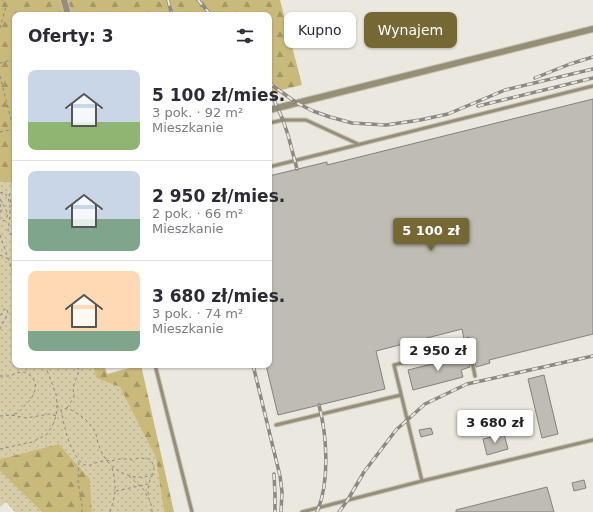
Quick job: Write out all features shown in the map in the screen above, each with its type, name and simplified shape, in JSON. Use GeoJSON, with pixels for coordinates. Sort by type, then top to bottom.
{"type":"FeatureCollection","features":[{"type":"Feature","properties":{"kind":"street"},"geometry":{"type":"LineString","coordinates":[[64,0],[67,12]]}},
{"type":"Feature","properties":{"kind":"street"},"geometry":{"type":"LineString","coordinates":[[272,109],[593,29]]}},
{"type":"Feature","properties":{"kind":"lane"},"geometry":{"type":"LineString","coordinates":[[272,166],[593,86]]}},
{"type":"Feature","properties":{"kind":"lane"},"geometry":{"type":"LineString","coordinates":[[272,123],[283,120],[306,120],[358,144]]}},
{"type":"Feature","properties":{"kind":"lane"},"geometry":{"type":"LineString","coordinates":[[422,482],[394,366],[468,347],[475,376]]}},
{"type":"Feature","properties":{"kind":"lane"},"geometry":{"type":"LineString","coordinates":[[156,368],[192,512]]}},
{"type":"Feature","properties":{"kind":"lane"},"geometry":{"type":"LineString","coordinates":[[276,425],[401,395]]}},
{"type":"Feature","properties":{"kind":"lane"},"geometry":{"type":"LineString","coordinates":[[302,512],[593,440]]}},
{"type":"Feature","properties":{"kind":"path"},"geometry":{"type":"LineString","coordinates":[[0,28],[6,6],[2,2],[3,0]]}},
{"type":"Feature","properties":{"kind":"path"},"geometry":{"type":"LineString","coordinates":[[0,63],[12,61]]}},
{"type":"Feature","properties":{"kind":"path"},"geometry":{"type":"LineString","coordinates":[[0,76],[12,121]]}},
{"type":"Feature","properties":{"kind":"path"},"geometry":{"type":"LineString","coordinates":[[0,132],[12,129]]}},
{"type":"Feature","properties":{"kind":"path"},"geometry":{"type":"LineString","coordinates":[[0,193],[3,192],[8,197],[10,215],[8,232],[12,234]]}},
{"type":"Feature","properties":{"kind":"path"},"geometry":{"type":"LineString","coordinates":[[12,192],[8,195],[8,197],[12,206]]}},
{"type":"Feature","properties":{"kind":"path"},"geometry":{"type":"LineString","coordinates":[[0,199],[8,214],[6,220],[0,219],[0,204]]}},
{"type":"Feature","properties":{"kind":"path"},"geometry":{"type":"LineString","coordinates":[[0,235],[12,270]]}},
{"type":"Feature","properties":{"kind":"path"},"geometry":{"type":"LineString","coordinates":[[0,255],[8,259]]}},
{"type":"Feature","properties":{"kind":"path"},"geometry":{"type":"LineString","coordinates":[[0,315],[4,309],[7,309],[8,313],[0,329]]}},
{"type":"Feature","properties":{"kind":"path"},"geometry":{"type":"LineString","coordinates":[[0,449],[32,442],[46,435],[52,428],[58,406],[56,394],[46,368]]}},
{"type":"Feature","properties":{"kind":"path"},"geometry":{"type":"LineString","coordinates":[[61,410],[67,408],[74,397],[73,387],[79,371],[78,368]]}},
{"type":"Feature","properties":{"kind":"path"},"geometry":{"type":"LineString","coordinates":[[0,376],[10,376],[16,373],[24,372],[31,376],[35,382],[36,388],[31,398],[18,413],[0,416]]}},
{"type":"Feature","properties":{"kind":"path"},"geometry":{"type":"LineString","coordinates":[[58,406],[61,410],[70,445],[79,461],[84,465],[91,465],[106,460],[132,460],[139,458],[150,459],[155,469],[148,484],[148,493],[152,512]]}},
{"type":"Feature","properties":{"kind":"path"},"geometry":{"type":"LineString","coordinates":[[67,408],[81,416],[91,426],[95,432],[99,446],[112,468],[115,481],[115,491],[110,512]]}},
{"type":"Feature","properties":{"kind":"path"},"geometry":{"type":"LineString","coordinates":[[12,415],[26,418],[50,414],[56,416]]}},
{"type":"Feature","properties":{"kind":"path"},"geometry":{"type":"LineString","coordinates":[[79,461],[78,481],[82,512]]}},
{"type":"Feature","properties":{"kind":"path"},"geometry":{"type":"LineString","coordinates":[[112,468],[129,475],[139,477],[148,476],[153,473]]}},
{"type":"Feature","properties":{"kind":"path"},"geometry":{"type":"LineString","coordinates":[[129,475],[149,498]]}},
{"type":"Feature","properties":{"kind":"path"},"geometry":{"type":"LineString","coordinates":[[115,491],[148,484]]}},
{"type":"Feature","properties":{"kind":"shaded area"},"geometry":{"type":"Polygon","coordinates":[[[0,182],[12,183],[12,368],[94,368],[96,378],[120,386],[156,458],[164,512],[92,512],[90,479],[59,444],[0,459],[0,182]]]}},
{"type":"Feature","properties":{"kind":"shaded area"},"geometry":{"type":"Polygon","coordinates":[[[0,471],[42,512],[15,512],[6,502],[0,507],[0,471]]]}},
{"type":"Feature","properties":{"kind":"green space"},"geometry":{"type":"Polygon","coordinates":[[[0,0],[280,0],[284,15],[284,48],[292,48],[302,85],[272,92],[272,12],[12,12],[12,183],[0,182],[0,0]]]}},
{"type":"Feature","properties":{"kind":"green space"},"geometry":{"type":"Polygon","coordinates":[[[94,368],[105,368],[107,374],[130,368],[142,368],[174,512],[164,512],[156,458],[120,387],[96,378],[94,368]]]}},
{"type":"Feature","properties":{"kind":"green space"},"geometry":{"type":"Polygon","coordinates":[[[59,444],[90,479],[92,512],[42,512],[0,471],[0,459],[59,444]]]}},
{"type":"Feature","properties":{"kind":"building"},"geometry":{"type":"Polygon","coordinates":[[[593,99],[593,334],[489,360],[490,363],[476,367],[469,337],[464,339],[462,329],[376,351],[385,389],[278,415],[267,368],[272,368],[272,175],[327,162],[327,165],[593,99]]]}},
{"type":"Feature","properties":{"kind":"building"},"geometry":{"type":"Polygon","coordinates":[[[468,355],[470,367],[461,370],[463,377],[413,390],[408,370],[468,355]]]}},
{"type":"Feature","properties":{"kind":"building"},"geometry":{"type":"Polygon","coordinates":[[[544,375],[558,434],[542,438],[528,379],[544,375]]]}},
{"type":"Feature","properties":{"kind":"building"},"geometry":{"type":"Polygon","coordinates":[[[480,423],[482,430],[469,433],[468,427],[480,423]]]}},
{"type":"Feature","properties":{"kind":"building"},"geometry":{"type":"Polygon","coordinates":[[[431,428],[433,434],[421,437],[419,430],[431,428]]]}},
{"type":"Feature","properties":{"kind":"building"},"geometry":{"type":"Polygon","coordinates":[[[504,434],[508,449],[487,455],[483,439],[504,434]]]}},
{"type":"Feature","properties":{"kind":"building"},"geometry":{"type":"Polygon","coordinates":[[[584,480],[586,488],[574,491],[572,483],[584,480]]]}},
{"type":"Feature","properties":{"kind":"building"},"geometry":{"type":"Polygon","coordinates":[[[547,487],[554,512],[456,512],[456,510],[547,487]]]}},
{"type":"Feature","properties":{"kind":"railway"},"geometry":{"type":"LineString","coordinates":[[168,0],[171,12]]}},
{"type":"Feature","properties":{"kind":"railway"},"geometry":{"type":"LineString","coordinates":[[198,0],[208,12]]}},
{"type":"Feature","properties":{"kind":"railway"},"geometry":{"type":"LineString","coordinates":[[535,78],[570,64],[593,57]]}},
{"type":"Feature","properties":{"kind":"railway"},"geometry":{"type":"LineString","coordinates":[[272,85],[297,103],[313,111],[352,123],[386,125],[448,114],[505,90],[593,69]]}},
{"type":"Feature","properties":{"kind":"railway"},"geometry":{"type":"LineString","coordinates":[[478,106],[593,78]]}},
{"type":"Feature","properties":{"kind":"railway"},"geometry":{"type":"LineString","coordinates":[[272,96],[283,120],[297,169]]}},
{"type":"Feature","properties":{"kind":"railway"},"geometry":{"type":"LineString","coordinates":[[339,512],[364,472],[396,430],[425,404],[467,384],[593,356]]}},
{"type":"Feature","properties":{"kind":"railway"},"geometry":{"type":"LineString","coordinates":[[254,368],[280,476],[282,492],[281,512]]}},
{"type":"Feature","properties":{"kind":"railway"},"geometry":{"type":"LineString","coordinates":[[317,512],[324,487],[326,459],[324,431],[319,405]]}},
{"type":"Feature","properties":{"kind":"railway"},"geometry":{"type":"LineString","coordinates":[[274,474],[275,512]]}}]}
